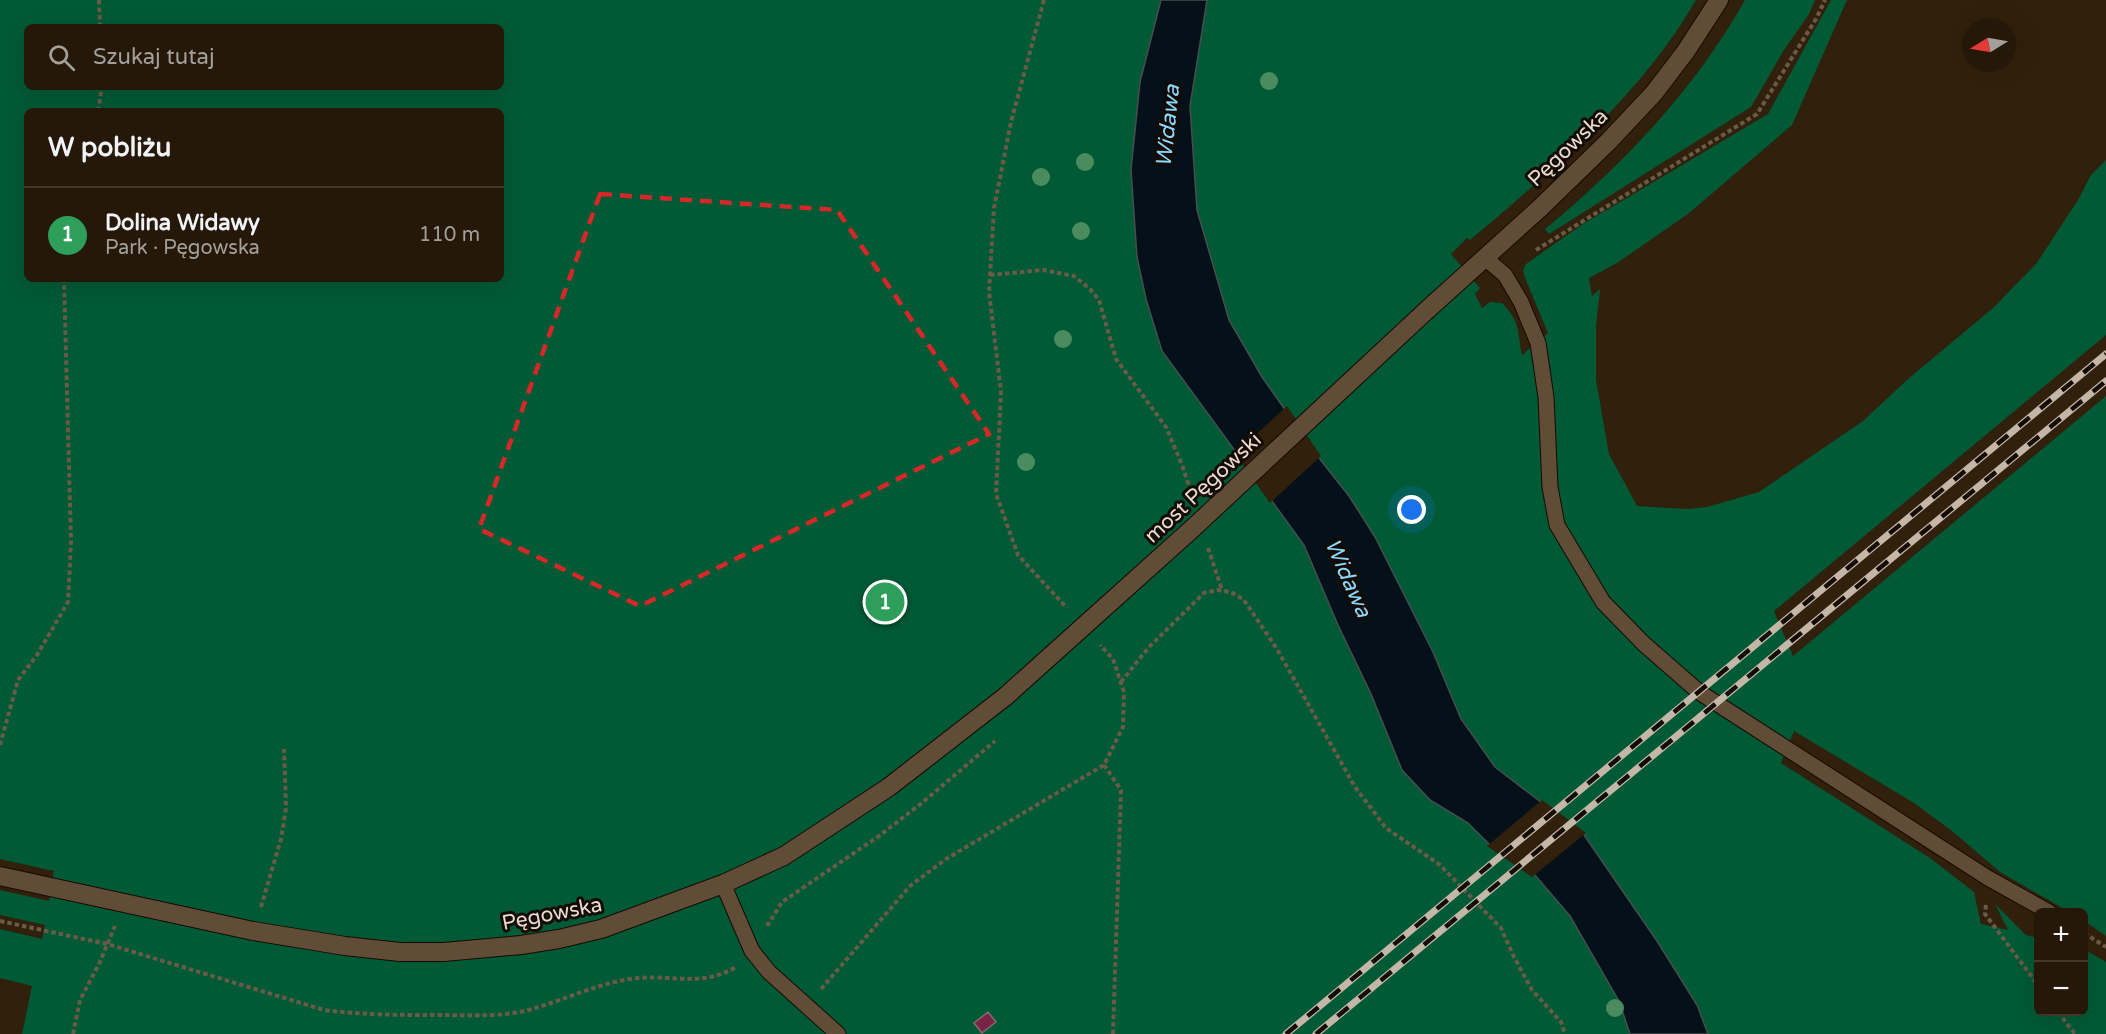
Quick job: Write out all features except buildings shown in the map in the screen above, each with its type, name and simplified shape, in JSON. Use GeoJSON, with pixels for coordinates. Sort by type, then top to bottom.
{"type":"FeatureCollection","features":[{"type":"Feature","properties":{"kind":"main road","name":"Pęgowska"},"geometry":{"type":"LineString","coordinates":[[1427,310],[1540,208],[1654,93],[1686,51],[1719,0]]}},
{"type":"Feature","properties":{"kind":"main road","name":"most Pęgowski"},"geometry":{"type":"LineString","coordinates":[[1006,696],[1193,528],[1427,310]]}},
{"type":"Feature","properties":{"kind":"main road","name":"Pęgowska"},"geometry":{"type":"LineString","coordinates":[[0,876],[253,931],[345,946],[400,952],[444,952],[498,948],[559,939],[601,929],[723,884],[784,856],[889,787],[1006,696]]}},
{"type":"Feature","properties":{"kind":"lane"},"geometry":{"type":"LineString","coordinates":[[1484,257],[1505,275],[1521,302],[1538,343],[1546,397],[1550,487],[1557,525],[1603,602],[1644,644],[1699,692],[1979,873],[2042,908]]}},
{"type":"Feature","properties":{"kind":"lane"},"geometry":{"type":"LineString","coordinates":[[723,884],[752,951],[769,972],[838,1034]]}},
{"type":"Feature","properties":{"kind":"path"},"geometry":{"type":"LineString","coordinates":[[99,0],[100,24]]}},
{"type":"Feature","properties":{"kind":"path"},"geometry":{"type":"LineString","coordinates":[[996,494],[1001,392],[989,292],[994,208],[1011,122],[1044,0]]}},
{"type":"Feature","properties":{"kind":"path"},"geometry":{"type":"LineString","coordinates":[[1505,275],[1559,234],[1757,114],[1816,19],[1825,0]]}},
{"type":"Feature","properties":{"kind":"path"},"geometry":{"type":"LineString","coordinates":[[98,108],[102,90]]}},
{"type":"Feature","properties":{"kind":"path"},"geometry":{"type":"LineString","coordinates":[[990,275],[1043,270],[1074,276],[1090,289],[1099,300],[1116,359],[1166,428],[1182,465],[1193,500]]}},
{"type":"Feature","properties":{"kind":"path"},"geometry":{"type":"LineString","coordinates":[[0,745],[18,680],[37,655],[68,602],[71,542],[64,282]]}},
{"type":"Feature","properties":{"kind":"path"},"geometry":{"type":"LineString","coordinates":[[1207,545],[1222,590]]}},
{"type":"Feature","properties":{"kind":"path"},"geometry":{"type":"LineString","coordinates":[[1121,682],[1149,647],[1204,593],[1222,590],[1232,592],[1244,600],[1277,649],[1355,787],[1386,828],[1440,865],[1501,928],[1532,990],[1561,1022],[1565,1034]]}},
{"type":"Feature","properties":{"kind":"path"},"geometry":{"type":"LineString","coordinates":[[0,921],[107,944],[324,1010],[357,1014],[484,1016],[519,1012],[594,987],[637,978],[703,979],[723,974],[744,962],[782,902],[879,836],[997,739]]}},
{"type":"Feature","properties":{"kind":"path"},"geometry":{"type":"LineString","coordinates":[[253,931],[281,839],[286,808],[284,749]]}},
{"type":"Feature","properties":{"kind":"path"},"geometry":{"type":"LineString","coordinates":[[807,1005],[910,886],[946,859],[1104,765],[1121,790],[1113,1034]]}},
{"type":"Feature","properties":{"kind":"path"},"geometry":{"type":"LineString","coordinates":[[73,1034],[80,1000],[107,944],[123,901]]}},
{"type":"Feature","properties":{"kind":"path"},"geometry":{"type":"LineString","coordinates":[[1985,914],[2034,980]]}},
{"type":"Feature","properties":{"kind":"path"},"geometry":{"type":"LineString","coordinates":[[2088,936],[2106,947]]}},
{"type":"Feature","properties":{"kind":"path"},"geometry":{"type":"LineString","coordinates":[[2062,1016],[2075,1034]]}},
{"type":"Feature","properties":{"kind":"highlighted area"},"geometry":{"type":"Polygon","coordinates":[[[600,194],[837,210],[989,434],[640,606],[479,529],[600,194]]]}},
{"type":"Feature","properties":{"kind":"green space"},"geometry":{"type":"Polygon","coordinates":[[[0,0],[1696,0],[1674,35],[1649,68],[1594,129],[1533,186],[1470,240],[1467,238],[1451,254],[1480,288],[1475,294],[1482,308],[1490,302],[1502,303],[1508,310],[1517,327],[1522,355],[1548,333],[1525,278],[1523,270],[1526,264],[1583,224],[1768,114],[1831,0],[1847,0],[1792,125],[1688,214],[1617,263],[1589,278],[1592,296],[1600,289],[1596,326],[1596,380],[1609,454],[1637,506],[1687,509],[1707,507],[1759,492],[1863,421],[1908,379],[1993,308],[2036,264],[2078,200],[2091,175],[2106,160],[2106,335],[1774,611],[1793,656],[2106,396],[2106,936],[2088,924],[2088,908],[2062,908],[2000,872],[1952,831],[1914,803],[1794,731],[1781,763],[1930,858],[1974,892],[1981,924],[2008,930],[1995,904],[2026,935],[2034,937],[2034,1016],[2088,1016],[2088,951],[2106,962],[2106,1034],[22,1034],[32,986],[0,978],[0,929],[42,939],[45,925],[0,915],[0,890],[49,901],[54,871],[0,859],[0,0]]]}},
{"type":"Feature","properties":{"kind":"green space"},"geometry":{"type":"Polygon","coordinates":[[[1745,0],[1815,0],[1809,14],[1784,50],[1751,107],[1549,234],[1545,229],[1603,178],[1656,124],[1704,64],[1745,0]]]}},
{"type":"Feature","properties":{"kind":"water","name":"Widawa"},"geometry":{"type":"Polygon","coordinates":[[[1161,0],[1207,0],[1190,106],[1197,210],[1229,320],[1262,377],[1349,496],[1375,537],[1433,652],[1461,719],[1495,767],[1584,835],[1657,941],[1697,1005],[1708,1034],[1630,1034],[1619,1001],[1570,916],[1535,875],[1489,844],[1468,823],[1430,800],[1402,770],[1371,694],[1304,545],[1162,351],[1146,299],[1137,257],[1131,170],[1140,82],[1161,0]]]}},
{"type":"Feature","properties":{"kind":"pier"},"geometry":{"type":"Polygon","coordinates":[[[1287,406],[1321,456],[1270,503],[1235,454],[1287,406]]]}},
{"type":"Feature","properties":{"kind":"pier"},"geometry":{"type":"Polygon","coordinates":[[[1542,800],[1586,833],[1532,877],[1487,846],[1542,800]]]}},
{"type":"Feature","properties":{"kind":"railway"},"geometry":{"type":"LineString","coordinates":[[1286,1034],[2106,354]]}},
{"type":"Feature","properties":{"kind":"railway"},"geometry":{"type":"LineString","coordinates":[[1316,1034],[2106,381]]}},
{"type":"Feature","properties":{"kind":"place","name":"Dolina Widawy"},"geometry":{"type":"Point","coordinates":[885,602]}}]}
